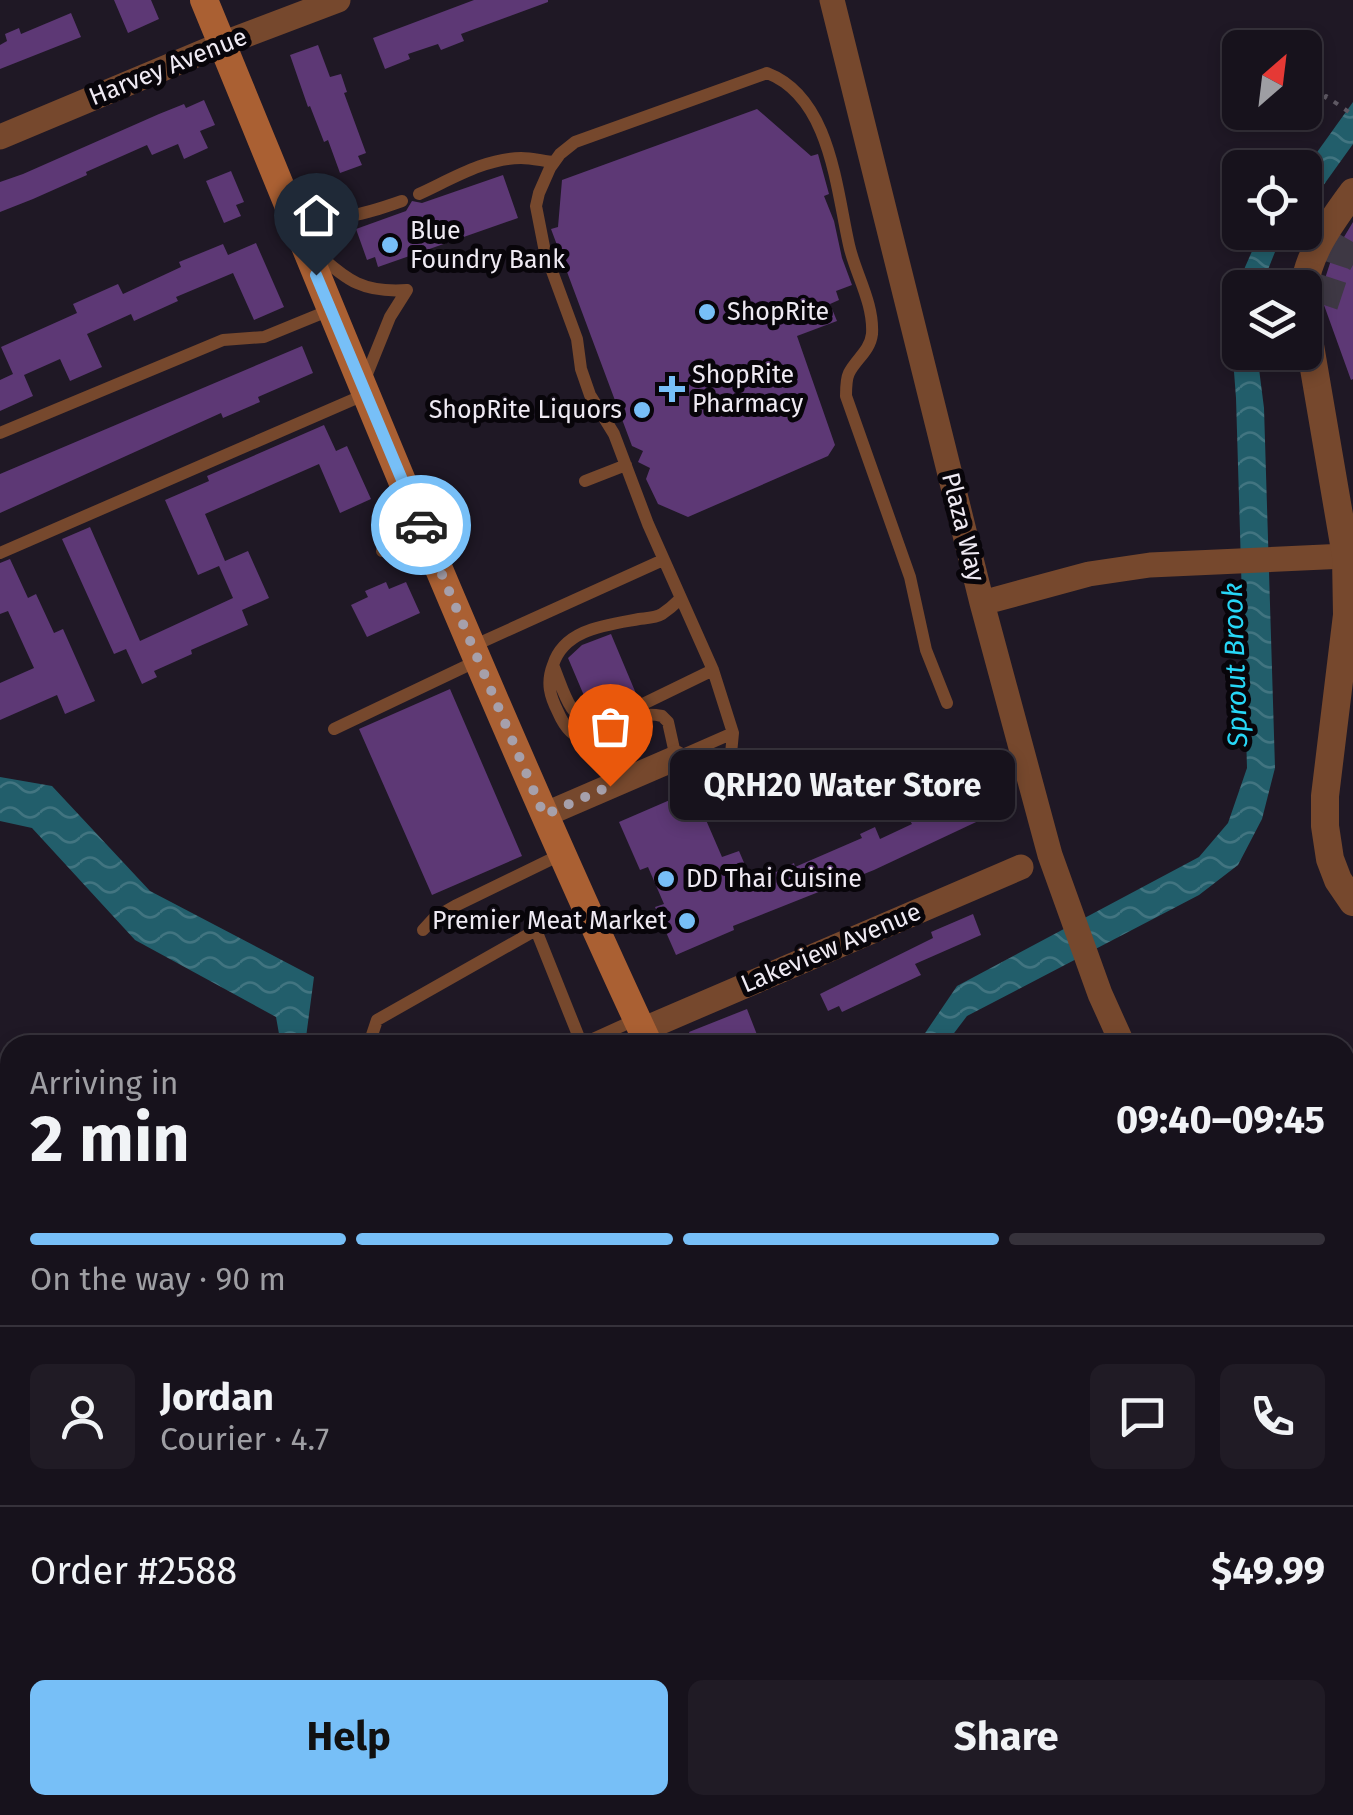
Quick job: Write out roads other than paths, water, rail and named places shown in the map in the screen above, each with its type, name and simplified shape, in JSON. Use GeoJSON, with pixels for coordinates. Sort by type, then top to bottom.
{"type":"FeatureCollection","features":[{"type":"Feature","properties":{"kind":"main road"},"geometry":{"type":"LineString","coordinates":[[204,0],[330,310],[544,815],[643,1031]]}},
{"type":"Feature","properties":{"kind":"street","name":"Harvey Avenue"},"geometry":{"type":"LineString","coordinates":[[0,137],[338,0]]}},
{"type":"Feature","properties":{"kind":"street","name":"Plaza Way"},"geometry":{"type":"LineString","coordinates":[[832,0],[982,603],[1058,880],[1119,1035]]}},
{"type":"Feature","properties":{"kind":"street"},"geometry":{"type":"LineString","coordinates":[[1310,270],[1320,240],[1353,192]]}},
{"type":"Feature","properties":{"kind":"street"},"geometry":{"type":"LineString","coordinates":[[1315,370],[1346,556],[1347,615],[1325,796],[1325,826],[1330,860],[1353,902]]}},
{"type":"Feature","properties":{"kind":"street"},"geometry":{"type":"LineString","coordinates":[[982,603],[1089,574],[1150,565],[1346,556]]}},
{"type":"Feature","properties":{"kind":"street"},"geometry":{"type":"LineString","coordinates":[[544,815],[676,758]]}},
{"type":"Feature","properties":{"kind":"street","name":"Lakeview Avenue"},"geometry":{"type":"LineString","coordinates":[[643,1031],[1021,866]]}},
{"type":"Feature","properties":{"kind":"lane"},"geometry":{"type":"LineString","coordinates":[[746,795],[730,764],[733,733],[712,670],[663,560],[614,434],[590,395],[577,339],[544,252],[536,206],[539,193],[554,162],[570,144],[767,73],[790,85],[810,106],[844,210],[849,247],[871,321],[869,344],[849,373],[846,396],[910,578],[926,650],[947,703]]}},
{"type":"Feature","properties":{"kind":"lane"},"geometry":{"type":"LineString","coordinates":[[419,194],[502,160],[554,162]]}},
{"type":"Feature","properties":{"kind":"lane"},"geometry":{"type":"LineString","coordinates":[[289,208],[304,214],[350,217],[402,201]]}},
{"type":"Feature","properties":{"kind":"lane"},"geometry":{"type":"LineString","coordinates":[[0,552],[364,390],[390,317],[407,290],[379,291],[353,283],[302,239]]}},
{"type":"Feature","properties":{"kind":"lane"},"geometry":{"type":"LineString","coordinates":[[0,433],[224,340],[264,337],[330,310]]}},
{"type":"Feature","properties":{"kind":"lane"},"geometry":{"type":"LineString","coordinates":[[586,481],[626,465]]}},
{"type":"Feature","properties":{"kind":"lane"},"geometry":{"type":"LineString","coordinates":[[418,519],[382,551],[420,548],[435,557]]}},
{"type":"Feature","properties":{"kind":"lane"},"geometry":{"type":"LineString","coordinates":[[334,729],[663,560]]}},
{"type":"Feature","properties":{"kind":"lane"},"geometry":{"type":"LineString","coordinates":[[662,716],[646,715],[588,738],[576,738],[565,729],[550,696],[549,684],[556,653],[576,637],[600,626],[659,616],[680,599]]}},
{"type":"Feature","properties":{"kind":"lane"},"geometry":{"type":"LineString","coordinates":[[553,665],[577,717],[596,728],[614,719]]}},
{"type":"Feature","properties":{"kind":"lane"},"geometry":{"type":"LineString","coordinates":[[712,670],[644,704],[668,722],[676,758],[733,733]]}},
{"type":"Feature","properties":{"kind":"lane"},"geometry":{"type":"LineString","coordinates":[[424,930],[434,918],[455,906],[562,854]]}},
{"type":"Feature","properties":{"kind":"lane"},"geometry":{"type":"LineString","coordinates":[[372,1035],[377,1020],[536,930],[578,1035]]}},
{"type":"Feature","properties":{"kind":"water"},"geometry":{"type":"Polygon","coordinates":[[[1353,102],[1353,144],[1322,187],[1322,150],[1319,150],[1353,102]]]}},
{"type":"Feature","properties":{"kind":"water"},"geometry":{"type":"Polygon","coordinates":[[[1253,250],[1275,252],[1268,270],[1244,270],[1253,250]]]}},
{"type":"Feature","properties":{"kind":"water"},"geometry":{"type":"Polygon","coordinates":[[[1234,370],[1259,370],[1264,408],[1275,768],[1262,819],[1238,865],[1199,895],[967,1016],[953,1035],[924,1035],[957,986],[1199,857],[1228,823],[1247,768],[1234,370]]]}},
{"type":"Feature","properties":{"kind":"water"},"geometry":{"type":"Polygon","coordinates":[[[0,777],[52,786],[150,891],[314,977],[306,1035],[279,1035],[276,1017],[135,940],[32,828],[0,821],[0,777]]]}},
{"type":"Feature","properties":{"kind":"tunnel"},"geometry":{"type":"LineString","coordinates":[[1324,305],[1338,263],[1353,237]]}},
{"type":"Feature","properties":{"kind":"place","name":"Blue Foundry Bank"},"geometry":{"type":"Point","coordinates":[390,245]}},
{"type":"Feature","properties":{"kind":"place","name":"ShopRite"},"geometry":{"type":"Point","coordinates":[707,312]}},
{"type":"Feature","properties":{"kind":"place","name":"ShopRite Pharmacy"},"geometry":{"type":"Point","coordinates":[672,389]}},
{"type":"Feature","properties":{"kind":"place","name":"ShopRite Liquors"},"geometry":{"type":"Point","coordinates":[642,410]}},
{"type":"Feature","properties":{"kind":"place","name":"QRH20 Water Store"},"geometry":{"type":"Point","coordinates":[610,786]}},
{"type":"Feature","properties":{"kind":"place","name":"DD Thai Cuisine"},"geometry":{"type":"Point","coordinates":[666,879]}},
{"type":"Feature","properties":{"kind":"place","name":"Premier Meat Market"},"geometry":{"type":"Point","coordinates":[687,921]}},
{"type":"Feature","properties":{"kind":"water label","name":"Sprout Brook"},"geometry":{"type":"Point","coordinates":[1235,665]}}]}
